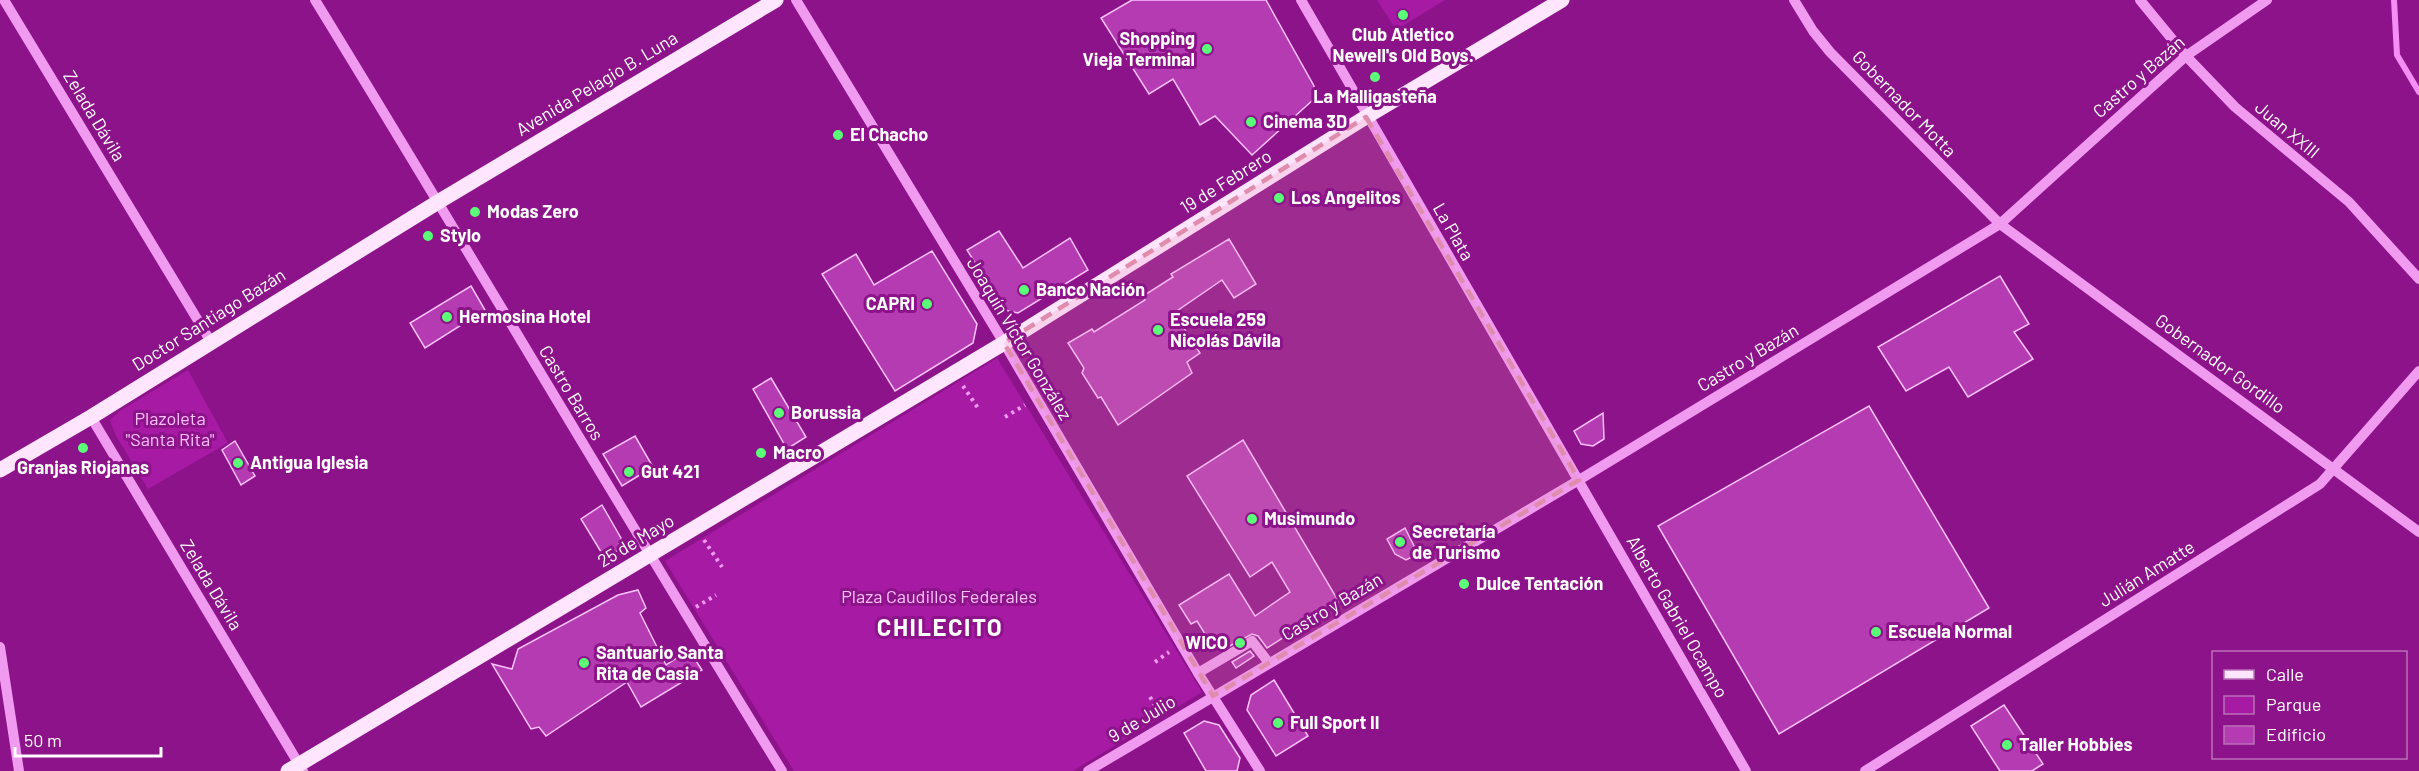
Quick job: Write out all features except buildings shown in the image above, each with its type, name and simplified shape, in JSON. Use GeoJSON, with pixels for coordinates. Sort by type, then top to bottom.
{"type":"FeatureCollection","features":[{"type":"Feature","properties":{"kind":"main road","name":"Avenida Pelagio B. Luna"},"geometry":{"type":"LineString","coordinates":[[438,202],[776,0]]}},
{"type":"Feature","properties":{"kind":"main road","name":"19 de Febrero"},"geometry":{"type":"LineString","coordinates":[[1004,343],[1366,117],[1562,0]]}},
{"type":"Feature","properties":{"kind":"main road","name":"Doctor Santiago Bazán"},"geometry":{"type":"LineString","coordinates":[[0,470],[91,417],[438,202]]}},
{"type":"Feature","properties":{"kind":"main road","name":"25 de Mayo"},"geometry":{"type":"LineString","coordinates":[[297,769],[1004,343]]}},
{"type":"Feature","properties":{"kind":"street","name":"Zelada Dávila"},"geometry":{"type":"LineString","coordinates":[[4,0],[211,342]]}},
{"type":"Feature","properties":{"kind":"street","name":"Castro Barros"},"geometry":{"type":"LineString","coordinates":[[315,0],[649,556],[782,771]]}},
{"type":"Feature","properties":{"kind":"street","name":"Joaquín Víctor González"},"geometry":{"type":"LineString","coordinates":[[796,0],[1004,343],[1198,673],[1260,771]]}},
{"type":"Feature","properties":{"kind":"street","name":"La Plata"},"geometry":{"type":"LineString","coordinates":[[1301,0],[1366,117],[1579,480]]}},
{"type":"Feature","properties":{"kind":"street","name":"Gobernador Motta"},"geometry":{"type":"LineString","coordinates":[[1794,0],[1813,31],[1830,52],[2000,224]]}},
{"type":"Feature","properties":{"kind":"street","name":"Juan XXIII"},"geometry":{"type":"LineString","coordinates":[[2140,0],[2186,56],[2235,107],[2349,202],[2419,279]]}},
{"type":"Feature","properties":{"kind":"street","name":"Castro y Bazán"},"geometry":{"type":"LineString","coordinates":[[1213,696],[1579,480],[2000,224],[2186,56],[2267,0]]}},
{"type":"Feature","properties":{"kind":"street","name":"Gobernador Gordillo"},"geometry":{"type":"LineString","coordinates":[[2000,224],[2335,468],[2419,532]]}},
{"type":"Feature","properties":{"kind":"street","name":"Julián Amatte"},"geometry":{"type":"LineString","coordinates":[[1865,771],[2320,484],[2419,371]]}},
{"type":"Feature","properties":{"kind":"street","name":"Zelada Dávila"},"geometry":{"type":"LineString","coordinates":[[91,417],[297,769]]}},
{"type":"Feature","properties":{"kind":"street","name":"Alberto Gabriel Ocampo"},"geometry":{"type":"LineString","coordinates":[[1579,480],[1746,771]]}},
{"type":"Feature","properties":{"kind":"street"},"geometry":{"type":"LineString","coordinates":[[1198,673],[1252,641],[1269,663]]}},
{"type":"Feature","properties":{"kind":"street"},"geometry":{"type":"LineString","coordinates":[[0,647],[19,771]]}},
{"type":"Feature","properties":{"kind":"street","name":"9 de Julio"},"geometry":{"type":"LineString","coordinates":[[1088,771],[1213,696]]}},
{"type":"Feature","properties":{"kind":"path"},"geometry":{"type":"LineString","coordinates":[[954,372],[978,408]]}},
{"type":"Feature","properties":{"kind":"path"},"geometry":{"type":"LineString","coordinates":[[1005,417],[1035,399]]}},
{"type":"Feature","properties":{"kind":"path"},"geometry":{"type":"LineString","coordinates":[[697,528],[722,567]]}},
{"type":"Feature","properties":{"kind":"path"},"geometry":{"type":"LineString","coordinates":[[685,614],[716,596]]}},
{"type":"Feature","properties":{"kind":"highlighted area"},"geometry":{"type":"Polygon","coordinates":[[[1366,117],[1579,480],[1213,696],[1004,343],[1366,117]]]}},
{"type":"Feature","properties":{"kind":"green space","name":"Club Atletico Newell's Old Boys."},"geometry":{"type":"Polygon","coordinates":[[[1377,0],[1445,0],[1396,30],[1377,0]]]}},
{"type":"Feature","properties":{"kind":"green space","name":"Plaza Caudillos Federales"},"geometry":{"type":"Polygon","coordinates":[[[997,358],[1202,692],[1073,771],[794,771],[665,561],[997,358]]]}},
{"type":"Feature","properties":{"kind":"green space","name":"Plazoleta \"Santa Rita\""},"geometry":{"type":"Polygon","coordinates":[[[188,370],[228,443],[148,489],[115,434],[110,420],[121,410],[188,370]]]}},
{"type":"Feature","properties":{"kind":"waterway"},"geometry":{"type":"LineString","coordinates":[[2394,0],[2397,55],[2419,92]]}},
{"type":"Feature","properties":{"kind":"place","name":"Club Atletico Newell's Old Boys."},"geometry":{"type":"Point","coordinates":[1403,15]}},
{"type":"Feature","properties":{"kind":"place","name":"Shopping Vieja Terminal"},"geometry":{"type":"Point","coordinates":[1207,49]}},
{"type":"Feature","properties":{"kind":"place","name":"La Malligasteña"},"geometry":{"type":"Point","coordinates":[1375,77]}},
{"type":"Feature","properties":{"kind":"place","name":"Cinema 3D"},"geometry":{"type":"Point","coordinates":[1251,122]}},
{"type":"Feature","properties":{"kind":"place","name":"El Chacho"},"geometry":{"type":"Point","coordinates":[838,135]}},
{"type":"Feature","properties":{"kind":"place","name":"Los Angelitos"},"geometry":{"type":"Point","coordinates":[1279,198]}},
{"type":"Feature","properties":{"kind":"place","name":"Modas Zero"},"geometry":{"type":"Point","coordinates":[475,212]}},
{"type":"Feature","properties":{"kind":"place","name":"Stylo"},"geometry":{"type":"Point","coordinates":[428,236]}},
{"type":"Feature","properties":{"kind":"place","name":"Banco Nación"},"geometry":{"type":"Point","coordinates":[1024,290]}},
{"type":"Feature","properties":{"kind":"place","name":"CAPRI"},"geometry":{"type":"Point","coordinates":[927,304]}},
{"type":"Feature","properties":{"kind":"place","name":"Hermosina Hotel"},"geometry":{"type":"Point","coordinates":[447,317]}},
{"type":"Feature","properties":{"kind":"place","name":"Escuela 259 Nicolás Dávila"},"geometry":{"type":"Point","coordinates":[1158,330]}},
{"type":"Feature","properties":{"kind":"place","name":"Borussia"},"geometry":{"type":"Point","coordinates":[779,413]}},
{"type":"Feature","properties":{"kind":"place","name":"Granjas Riojanas"},"geometry":{"type":"Point","coordinates":[83,448]}},
{"type":"Feature","properties":{"kind":"place","name":"Macro"},"geometry":{"type":"Point","coordinates":[761,453]}},
{"type":"Feature","properties":{"kind":"place","name":"Antigua Iglesia"},"geometry":{"type":"Point","coordinates":[238,463]}},
{"type":"Feature","properties":{"kind":"place","name":"Gut 421"},"geometry":{"type":"Point","coordinates":[629,472]}},
{"type":"Feature","properties":{"kind":"place","name":"Musimundo"},"geometry":{"type":"Point","coordinates":[1252,519]}},
{"type":"Feature","properties":{"kind":"place","name":"Secretaría de Turismo"},"geometry":{"type":"Point","coordinates":[1400,542]}},
{"type":"Feature","properties":{"kind":"place","name":"Dulce Tentación"},"geometry":{"type":"Point","coordinates":[1464,584]}},
{"type":"Feature","properties":{"kind":"place","name":"Escuela Normal"},"geometry":{"type":"Point","coordinates":[1876,632]}},
{"type":"Feature","properties":{"kind":"place","name":"WICO"},"geometry":{"type":"Point","coordinates":[1240,643]}},
{"type":"Feature","properties":{"kind":"place","name":"Santuario Santa Rita de Casia"},"geometry":{"type":"Point","coordinates":[584,663]}},
{"type":"Feature","properties":{"kind":"place","name":"Full Sport II"},"geometry":{"type":"Point","coordinates":[1278,723]}},
{"type":"Feature","properties":{"kind":"place","name":"Taller Hobbies"},"geometry":{"type":"Point","coordinates":[2007,745]}},
{"type":"Feature","properties":{"kind":"district","name":"CHILECITO"},"geometry":{"type":"Point","coordinates":[940,628]}}]}
